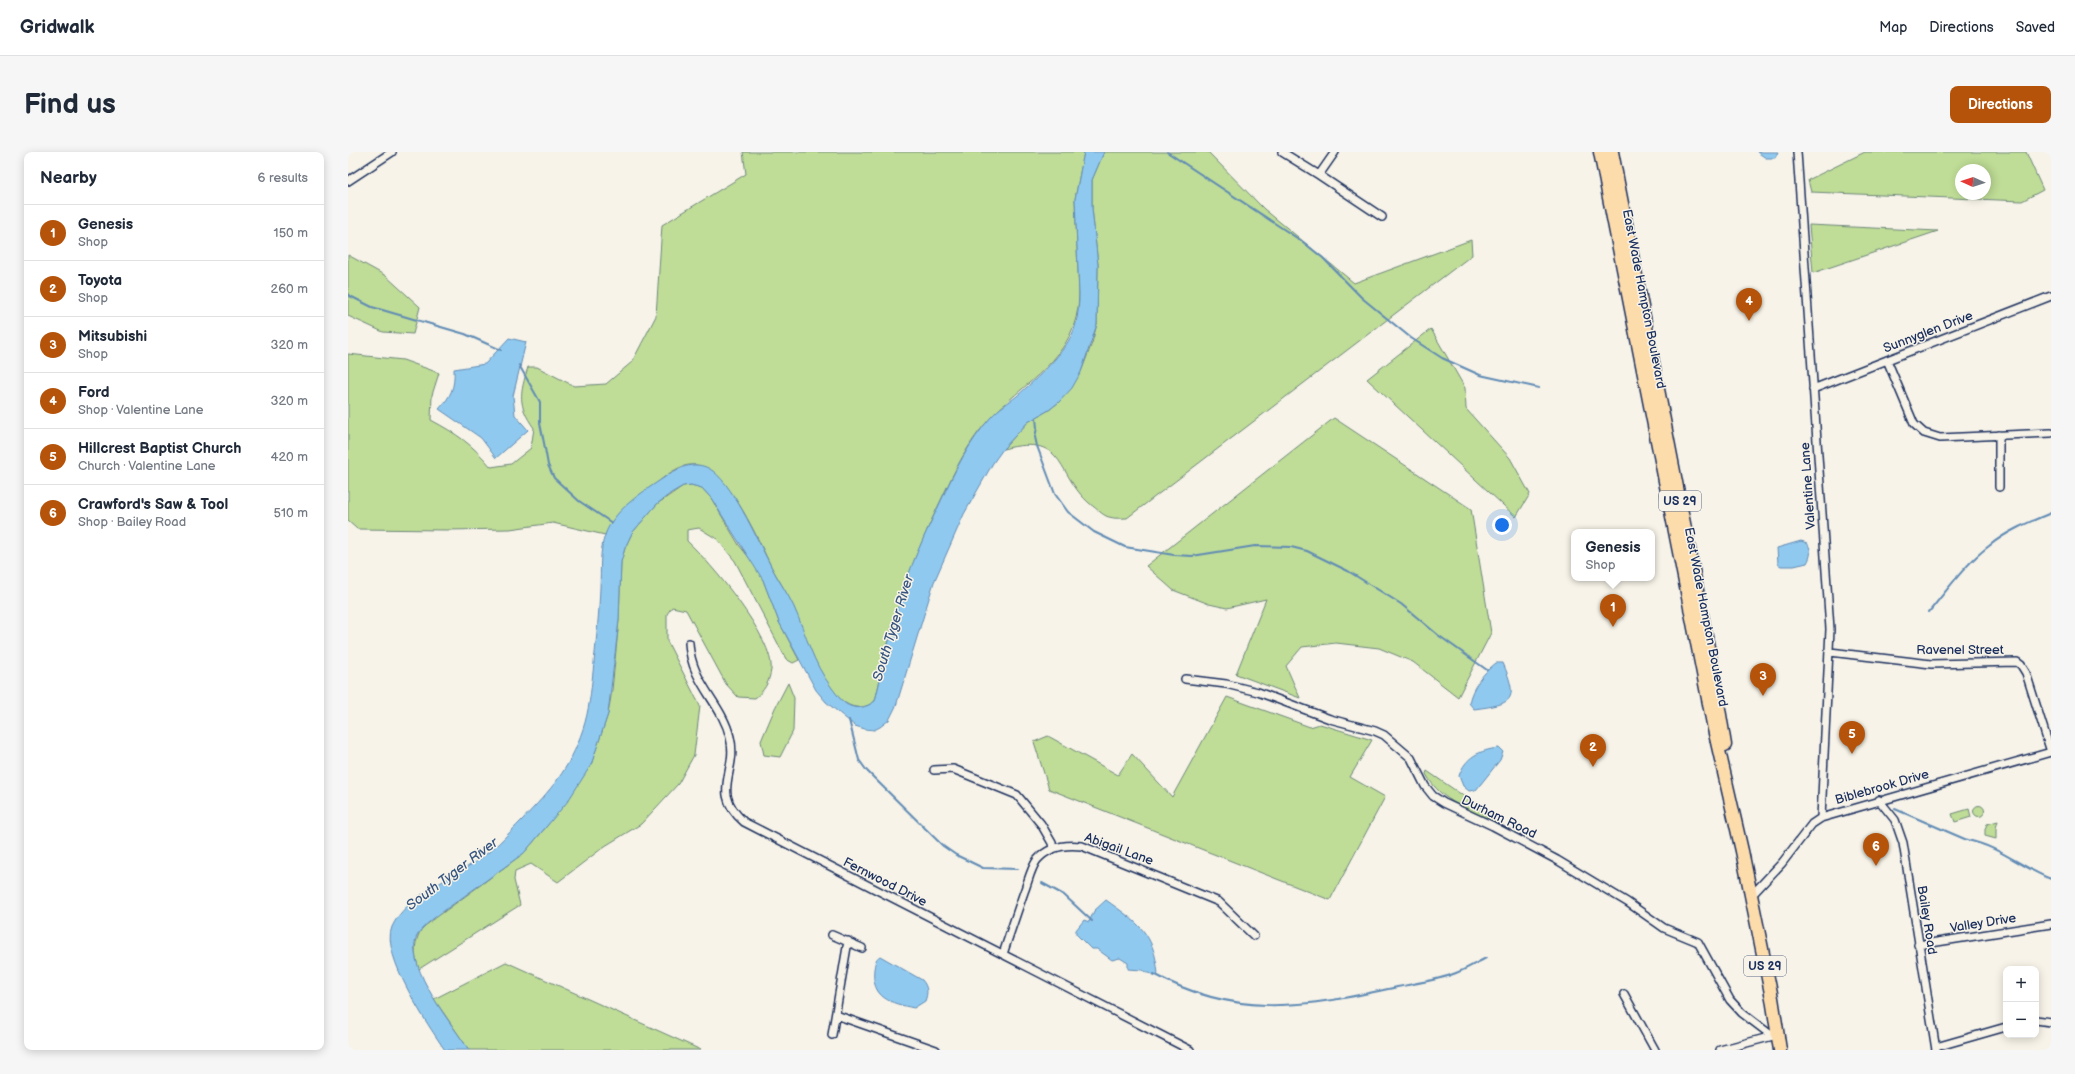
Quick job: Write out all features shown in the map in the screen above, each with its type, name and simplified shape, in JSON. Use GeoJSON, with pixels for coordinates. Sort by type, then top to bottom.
{"type":"FeatureCollection","features":[{"type":"Feature","properties":{"kind":"main road","name":"East Wade Hampton Boulevard"},"geometry":{"type":"LineString","coordinates":[[1600,152],[1672,486]]}},
{"type":"Feature","properties":{"kind":"main road","name":"East Wade Hampton Boulevard"},"geometry":{"type":"LineString","coordinates":[[1612,152],[1672,486],[1751,896],[1774,1036],[1780,1050]]}},
{"type":"Feature","properties":{"kind":"street"},"geometry":{"type":"LineString","coordinates":[[348,181],[392,152]]}},
{"type":"Feature","properties":{"kind":"street"},"geometry":{"type":"LineString","coordinates":[[1282,152],[1382,217]]}},
{"type":"Feature","properties":{"kind":"street"},"geometry":{"type":"LineString","coordinates":[[1319,175],[1335,152]]}},
{"type":"Feature","properties":{"kind":"street","name":"Valentine Lane"},"geometry":{"type":"LineString","coordinates":[[1797,152],[1830,629],[1821,818]]}},
{"type":"Feature","properties":{"kind":"street","name":"Sunnyglen Drive"},"geometry":{"type":"LineString","coordinates":[[1813,389],[2051,296]]}},
{"type":"Feature","properties":{"kind":"street"},"geometry":{"type":"LineString","coordinates":[[1887,360],[1914,424],[1924,433],[1940,438],[2051,433]]}},
{"type":"Feature","properties":{"kind":"street"},"geometry":{"type":"LineString","coordinates":[[1998,487],[1999,435]]}},
{"type":"Feature","properties":{"kind":"street","name":"Fernwood Drive"},"geometry":{"type":"LineString","coordinates":[[689,643],[691,659],[701,683],[722,718],[730,736],[732,749],[727,801],[737,816],[757,830],[1190,1050]]}},
{"type":"Feature","properties":{"kind":"street","name":"Ravenel Street"},"geometry":{"type":"LineString","coordinates":[[1830,652],[1931,664],[2017,662],[2024,668],[2026,673],[2051,752]]}},
{"type":"Feature","properties":{"kind":"street","name":"Durham Road"},"geometry":{"type":"LineString","coordinates":[[1185,679],[1219,683],[1258,692],[1330,719],[1375,731],[1384,735],[1411,758],[1425,786],[1433,796],[1557,860],[1627,902],[1664,928],[1698,942],[1730,1000],[1745,1016],[1774,1036]]}},
{"type":"Feature","properties":{"kind":"street","name":"Biblebrook Drive"},"geometry":{"type":"LineString","coordinates":[[1751,896],[1782,863],[1812,824],[1821,818],[1879,800],[2051,752]]}},
{"type":"Feature","properties":{"kind":"street"},"geometry":{"type":"LineString","coordinates":[[934,770],[953,769],[1017,795],[1041,824],[1052,843],[1053,849]]}},
{"type":"Feature","properties":{"kind":"street","name":"Bailey Road"},"geometry":{"type":"LineString","coordinates":[[1879,800],[1887,808],[1900,831],[1936,1048]]}},
{"type":"Feature","properties":{"kind":"street","name":"Abigail Lane"},"geometry":{"type":"LineString","coordinates":[[1003,954],[1037,861],[1058,846],[1070,845],[1082,846],[1219,902],[1254,936]]}},
{"type":"Feature","properties":{"kind":"street","name":"Valley Drive"},"geometry":{"type":"LineString","coordinates":[[1918,945],[2051,924]]}},
{"type":"Feature","properties":{"kind":"street"},"geometry":{"type":"LineString","coordinates":[[832,935],[862,948]]}},
{"type":"Feature","properties":{"kind":"street"},"geometry":{"type":"LineString","coordinates":[[832,1035],[848,941]]}},
{"type":"Feature","properties":{"kind":"street"},"geometry":{"type":"LineString","coordinates":[[1624,994],[1655,1050]]}},
{"type":"Feature","properties":{"kind":"street"},"geometry":{"type":"LineString","coordinates":[[836,1015],[936,1050]]}},
{"type":"Feature","properties":{"kind":"street"},"geometry":{"type":"LineString","coordinates":[[2039,1020],[2051,1022]]}},
{"type":"Feature","properties":{"kind":"street"},"geometry":{"type":"LineString","coordinates":[[1936,1048],[2003,1028]]}},
{"type":"Feature","properties":{"kind":"street"},"geometry":{"type":"LineString","coordinates":[[1720,1050],[1774,1036]]}},
{"type":"Feature","properties":{"kind":"green space"},"geometry":{"type":"Polygon","coordinates":[[[743,152],[1084,152],[1075,199],[1079,294],[1076,317],[1069,336],[1059,353],[1046,368],[985,424],[960,460],[929,525],[909,575],[893,625],[875,701],[860,707],[846,703],[834,692],[823,676],[813,657],[792,603],[743,511],[723,482],[712,472],[701,466],[689,465],[678,468],[642,493],[628,505],[610,526],[605,535],[553,523],[510,529],[445,530],[357,529],[348,521],[348,354],[403,360],[439,373],[432,395],[431,420],[464,440],[491,467],[511,464],[531,448],[534,428],[525,412],[522,399],[523,385],[528,367],[537,367],[574,386],[606,384],[632,362],[656,316],[662,225],[746,174],[743,152]]]}},
{"type":"Feature","properties":{"kind":"green space"},"geometry":{"type":"Polygon","coordinates":[[[1104,152],[1208,152],[1264,209],[1354,283],[1471,240],[1472,255],[1127,518],[1109,517],[1101,513],[1081,495],[1072,483],[1059,460],[1051,452],[1040,447],[1025,445],[1003,449],[1028,422],[1049,410],[1059,402],[1081,372],[1092,343],[1097,324],[1098,265],[1092,208],[1092,180],[1104,152]]]}},
{"type":"Feature","properties":{"kind":"green space"},"geometry":{"type":"Polygon","coordinates":[[[1865,152],[2026,152],[2043,190],[2022,201],[1991,200],[1991,164],[1955,164],[1955,198],[1811,192],[1808,180],[1865,152]]]}},
{"type":"Feature","properties":{"kind":"green space"},"geometry":{"type":"Polygon","coordinates":[[[1809,225],[1938,231],[1813,273],[1809,225]]]}},
{"type":"Feature","properties":{"kind":"green space"},"geometry":{"type":"Polygon","coordinates":[[[348,255],[386,276],[420,307],[413,334],[383,332],[348,316],[348,255]]]}},
{"type":"Feature","properties":{"kind":"green space"},"geometry":{"type":"Polygon","coordinates":[[[1431,329],[1465,388],[1466,409],[1510,458],[1530,494],[1516,517],[1367,379],[1431,329]]]}},
{"type":"Feature","properties":{"kind":"green space"},"geometry":{"type":"Polygon","coordinates":[[[1334,418],[1471,509],[1491,633],[1458,697],[1413,662],[1379,648],[1336,643],[1302,647],[1286,666],[1300,698],[1236,674],[1266,599],[1227,608],[1209,604],[1173,590],[1146,566],[1334,418]]]}},
{"type":"Feature","properties":{"kind":"green space"},"geometry":{"type":"Polygon","coordinates":[[[691,485],[702,488],[711,498],[739,545],[755,565],[763,580],[779,622],[799,660],[793,663],[786,659],[735,561],[717,539],[699,528],[687,530],[687,541],[725,583],[752,621],[763,640],[769,656],[771,670],[766,686],[755,698],[738,697],[726,684],[686,610],[672,607],[667,614],[667,641],[700,706],[694,755],[678,784],[641,824],[605,846],[558,882],[531,864],[515,871],[514,880],[520,905],[419,969],[415,948],[417,938],[422,928],[524,853],[547,826],[591,765],[608,714],[612,690],[619,620],[621,562],[625,548],[632,533],[657,504],[683,486],[691,485]]]}},
{"type":"Feature","properties":{"kind":"green space"},"geometry":{"type":"Polygon","coordinates":[[[788,683],[794,698],[793,731],[780,757],[764,755],[761,741],[775,708],[788,683]]]}},
{"type":"Feature","properties":{"kind":"green space"},"geometry":{"type":"Polygon","coordinates":[[[1227,697],[1310,727],[1320,724],[1372,740],[1350,777],[1385,797],[1330,900],[1049,789],[1034,742],[1048,736],[1118,775],[1132,754],[1172,797],[1227,697]]]}},
{"type":"Feature","properties":{"kind":"green space"},"geometry":{"type":"Polygon","coordinates":[[[1427,771],[1499,820],[1500,824],[1458,805],[1449,799],[1432,784],[1426,774],[1427,771]]]}},
{"type":"Feature","properties":{"kind":"green space"},"geometry":{"type":"Polygon","coordinates":[[[1977,806],[1981,806],[1983,807],[1983,815],[1977,816],[1974,813],[1974,809],[1977,806]]]}},
{"type":"Feature","properties":{"kind":"green space"},"geometry":{"type":"Polygon","coordinates":[[[1969,809],[1971,817],[1955,822],[1952,814],[1969,809]]]}},
{"type":"Feature","properties":{"kind":"green space"},"geometry":{"type":"Polygon","coordinates":[[[1998,821],[1996,828],[1996,839],[1985,836],[1987,824],[1998,821]]]}},
{"type":"Feature","properties":{"kind":"green space"},"geometry":{"type":"Polygon","coordinates":[[[506,962],[701,1050],[469,1050],[434,999],[506,962]]]}},
{"type":"Feature","properties":{"kind":"water","name":"South Tyger River"},"geometry":{"type":"Polygon","coordinates":[[[1084,152],[1104,152],[1092,180],[1092,208],[1098,265],[1097,324],[1081,372],[1072,388],[1059,402],[1049,410],[1028,422],[1003,449],[993,463],[964,514],[934,582],[896,706],[889,720],[874,730],[865,729],[855,726],[826,702],[816,690],[779,622],[763,580],[711,498],[702,488],[691,485],[683,486],[671,493],[657,504],[632,533],[625,548],[621,562],[619,620],[608,714],[591,765],[568,801],[524,853],[434,918],[422,929],[416,938],[415,951],[418,965],[424,980],[432,996],[469,1050],[445,1050],[428,1025],[399,972],[390,939],[392,927],[398,916],[417,898],[482,858],[500,842],[542,799],[558,779],[572,757],[583,729],[588,708],[600,598],[603,541],[609,526],[615,517],[639,495],[676,470],[688,466],[701,465],[713,471],[722,479],[738,503],[773,570],[792,602],[819,668],[832,688],[844,702],[853,707],[865,707],[875,701],[892,628],[907,578],[956,469],[969,447],[991,417],[1033,382],[1050,364],[1065,346],[1075,327],[1079,294],[1075,199],[1084,152]]]}},
{"type":"Feature","properties":{"kind":"water"},"geometry":{"type":"Polygon","coordinates":[[[1757,152],[1778,152],[1775,158],[1766,158],[1757,152]]]}},
{"type":"Feature","properties":{"kind":"water"},"geometry":{"type":"Polygon","coordinates":[[[509,338],[526,342],[513,396],[515,415],[528,430],[496,458],[481,438],[439,409],[447,400],[453,387],[454,369],[485,364],[509,338]]]}},
{"type":"Feature","properties":{"kind":"water"},"geometry":{"type":"Polygon","coordinates":[[[1801,541],[1807,543],[1810,548],[1810,555],[1807,563],[1794,566],[1781,566],[1778,564],[1777,548],[1801,541]]]}},
{"type":"Feature","properties":{"kind":"water"},"geometry":{"type":"Polygon","coordinates":[[[1496,663],[1503,663],[1508,676],[1511,686],[1509,698],[1505,702],[1497,705],[1474,709],[1469,703],[1473,691],[1483,675],[1496,663]]]}},
{"type":"Feature","properties":{"kind":"water"},"geometry":{"type":"Polygon","coordinates":[[[1499,748],[1503,752],[1500,760],[1476,790],[1469,791],[1463,786],[1459,776],[1465,764],[1469,759],[1480,753],[1499,748]]]}},
{"type":"Feature","properties":{"kind":"water"},"geometry":{"type":"Polygon","coordinates":[[[1106,900],[1135,922],[1148,938],[1153,948],[1156,960],[1158,974],[1156,976],[1142,970],[1128,969],[1128,963],[1120,958],[1112,960],[1097,949],[1091,949],[1076,934],[1076,930],[1084,920],[1089,922],[1094,911],[1106,900]]]}},
{"type":"Feature","properties":{"kind":"water"},"geometry":{"type":"Polygon","coordinates":[[[880,956],[922,980],[927,990],[925,1001],[914,1008],[890,1001],[879,993],[874,979],[874,969],[876,960],[880,956]]]}},
{"type":"Feature","properties":{"kind":"waterway"},"geometry":{"type":"LineString","coordinates":[[1167,152],[1303,242],[1323,258],[1362,298],[1411,338],[1442,358],[1480,375],[1539,388]]}},
{"type":"Feature","properties":{"kind":"waterway"},"geometry":{"type":"LineString","coordinates":[[348,295],[372,307],[465,334],[501,350]]}},
{"type":"Feature","properties":{"kind":"waterway"},"geometry":{"type":"LineString","coordinates":[[519,365],[540,402],[540,423],[548,465],[554,478],[579,501],[612,523]]}},
{"type":"Feature","properties":{"kind":"waterway"},"geometry":{"type":"LineString","coordinates":[[1036,418],[1037,428],[1035,437],[1037,446],[1055,494],[1068,512],[1094,532],[1125,547],[1174,555],[1192,556],[1255,546],[1291,547],[1307,551],[1348,571],[1401,604],[1438,635],[1487,670]]}},
{"type":"Feature","properties":{"kind":"waterway"},"geometry":{"type":"LineString","coordinates":[[1929,612],[1964,569],[1980,553],[2011,531],[2051,513]]}},
{"type":"Feature","properties":{"kind":"waterway"},"geometry":{"type":"LineString","coordinates":[[849,720],[859,760],[867,771],[943,846],[956,855],[983,868],[1018,869]]}},
{"type":"Feature","properties":{"kind":"waterway"},"geometry":{"type":"LineString","coordinates":[[1895,809],[1967,840],[1990,847],[2051,879]]}},
{"type":"Feature","properties":{"kind":"waterway"},"geometry":{"type":"LineString","coordinates":[[1042,883],[1064,895],[1092,921]]}},
{"type":"Feature","properties":{"kind":"waterway"},"geometry":{"type":"LineString","coordinates":[[1154,974],[1184,988],[1213,998],[1241,1003],[1269,1005],[1298,1004],[1357,996],[1440,978],[1468,968],[1486,958]]}},
{"type":"Feature","properties":{"kind":"place","name":"Ford"},"geometry":{"type":"Point","coordinates":[1749,321]}},
{"type":"Feature","properties":{"kind":"place","name":"Genesis"},"geometry":{"type":"Point","coordinates":[1613,627]}},
{"type":"Feature","properties":{"kind":"place","name":"Mitsubishi"},"geometry":{"type":"Point","coordinates":[1763,696]}},
{"type":"Feature","properties":{"kind":"place","name":"Hillcrest Baptist Church"},"geometry":{"type":"Point","coordinates":[1852,754]}},
{"type":"Feature","properties":{"kind":"place","name":"Toyota"},"geometry":{"type":"Point","coordinates":[1593,767]}},
{"type":"Feature","properties":{"kind":"place","name":"Crawford's Saw & Tool"},"geometry":{"type":"Point","coordinates":[1876,866]}}]}
